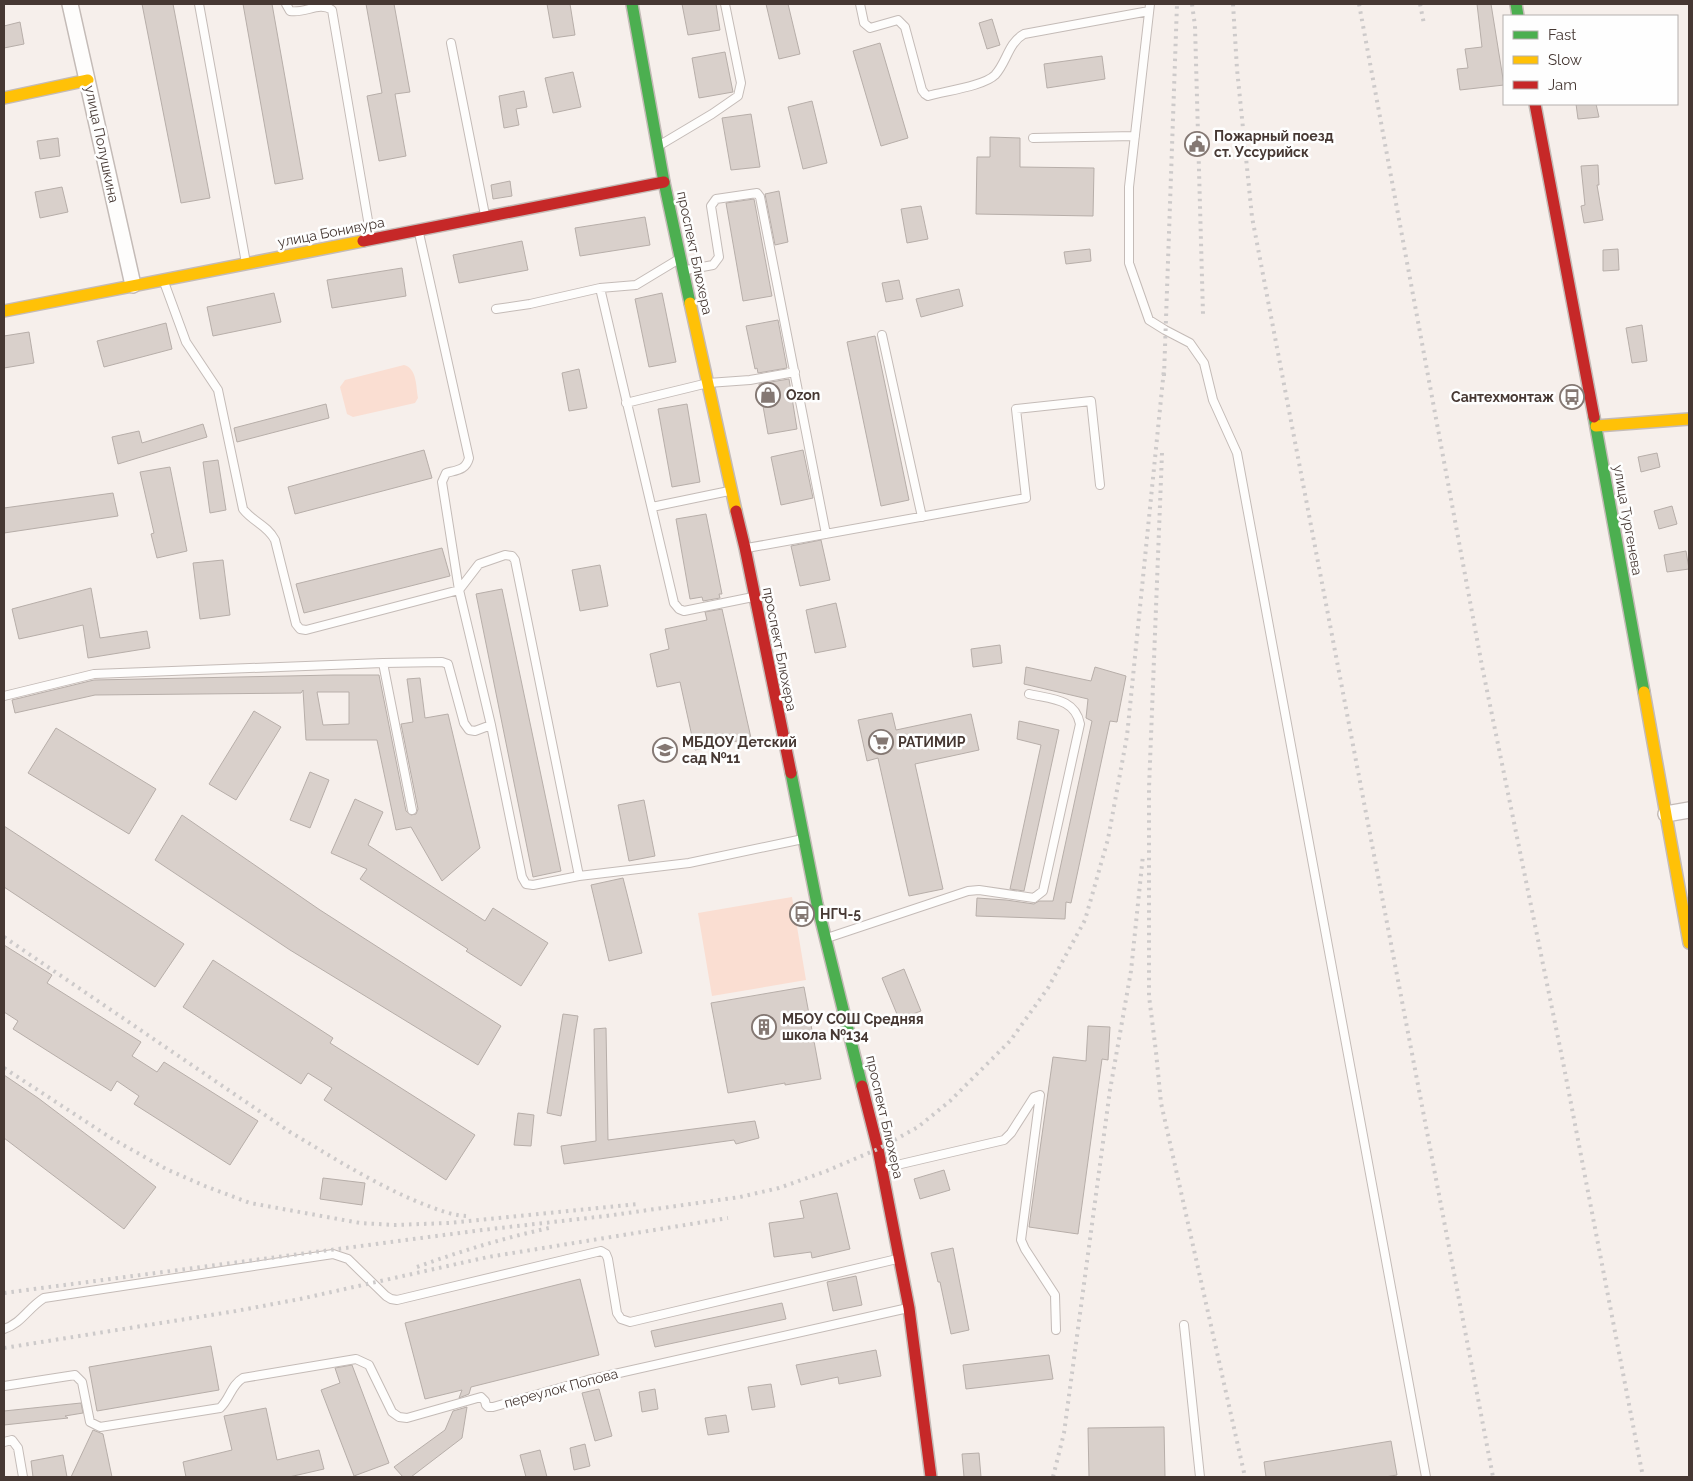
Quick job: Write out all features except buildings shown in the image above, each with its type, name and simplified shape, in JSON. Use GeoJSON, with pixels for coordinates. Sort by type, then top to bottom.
{"type":"FeatureCollection","features":[{"type":"Feature","properties":{"kind":"street","name":"улица Полушкина"},"geometry":{"type":"LineString","coordinates":[[70,4],[133,285]]}},
{"type":"Feature","properties":{"kind":"street","name":"проспект Блюхера"},"geometry":{"type":"LineString","coordinates":[[632,4],[664,182],[745,548],[753,597],[803,838],[825,938],[882,1168],[909,1308],[931,1477]]}},
{"type":"Feature","properties":{"kind":"street"},"geometry":{"type":"LineString","coordinates":[[4,98],[88,80]]}},
{"type":"Feature","properties":{"kind":"street","name":"улица Тургенева"},"geometry":{"type":"LineString","coordinates":[[1535,105],[1596,426],[1689,943]]}},
{"type":"Feature","properties":{"kind":"street","name":"улица Бонивура"},"geometry":{"type":"LineString","coordinates":[[4,311],[664,182]]}},
{"type":"Feature","properties":{"kind":"street"},"geometry":{"type":"LineString","coordinates":[[1596,426],[1689,419]]}},
{"type":"Feature","properties":{"kind":"street"},"geometry":{"type":"LineString","coordinates":[[1666,814],[1689,810]]}},
{"type":"Feature","properties":{"kind":"lane"},"geometry":{"type":"LineString","coordinates":[[199,4],[246,264]]}},
{"type":"Feature","properties":{"kind":"lane"},"geometry":{"type":"LineString","coordinates":[[286,4],[290,11],[296,12],[324,6],[332,10],[371,240]]}},
{"type":"Feature","properties":{"kind":"lane"},"geometry":{"type":"LineString","coordinates":[[658,146],[738,96],[740,83],[725,4]]}},
{"type":"Feature","properties":{"kind":"lane"},"geometry":{"type":"LineString","coordinates":[[860,4],[864,23],[870,28],[898,20],[905,27],[922,90],[928,96],[987,81],[996,74],[1015,39],[1024,34],[1150,7],[1129,187],[1129,263],[1149,320],[1190,343],[1204,363],[1213,400],[1237,453],[1426,1477]]}},
{"type":"Feature","properties":{"kind":"lane"},"geometry":{"type":"LineString","coordinates":[[451,43],[486,217]]}},
{"type":"Feature","properties":{"kind":"lane"},"geometry":{"type":"LineString","coordinates":[[1033,138],[1135,136]]}},
{"type":"Feature","properties":{"kind":"lane"},"geometry":{"type":"LineString","coordinates":[[683,271],[713,265],[720,257],[710,206],[712,203],[716,199],[757,193],[760,197],[826,534]]}},
{"type":"Feature","properties":{"kind":"lane"},"geometry":{"type":"LineString","coordinates":[[418,231],[469,458],[468,464],[464,468],[446,473],[442,482],[459,590],[491,725],[522,877],[526,884],[533,886],[579,876],[689,864],[803,838]]}},
{"type":"Feature","properties":{"kind":"lane"},"geometry":{"type":"LineString","coordinates":[[496,309],[530,304],[600,288],[636,285],[681,258]]}},
{"type":"Feature","properties":{"kind":"lane"},"geometry":{"type":"LineString","coordinates":[[164,280],[186,342],[218,390],[243,508],[249,516],[268,529],[275,540],[296,624],[300,628],[306,630],[459,590],[479,564],[506,555],[512,556],[516,560],[579,876]]}},
{"type":"Feature","properties":{"kind":"lane"},"geometry":{"type":"LineString","coordinates":[[600,288],[674,603],[679,609],[684,611],[753,597]]}},
{"type":"Feature","properties":{"kind":"lane"},"geometry":{"type":"LineString","coordinates":[[882,335],[922,517]]}},
{"type":"Feature","properties":{"kind":"lane"},"geometry":{"type":"LineString","coordinates":[[626,403],[708,383],[750,380],[795,372]]}},
{"type":"Feature","properties":{"kind":"lane"},"geometry":{"type":"LineString","coordinates":[[745,548],[1026,498],[1016,409],[1091,401],[1100,486]]}},
{"type":"Feature","properties":{"kind":"lane"},"geometry":{"type":"LineString","coordinates":[[652,507],[731,491]]}},
{"type":"Feature","properties":{"kind":"lane"},"geometry":{"type":"LineString","coordinates":[[4,696],[94,674],[442,662],[448,664],[464,723],[469,730],[475,731],[491,725]]}},
{"type":"Feature","properties":{"kind":"lane"},"geometry":{"type":"LineString","coordinates":[[383,663],[412,810]]}},
{"type":"Feature","properties":{"kind":"lane"},"geometry":{"type":"LineString","coordinates":[[825,938],[968,891],[979,890],[1034,898],[1043,891],[1080,724],[1075,710],[1069,705],[1029,694]]}},
{"type":"Feature","properties":{"kind":"lane"},"geometry":{"type":"LineString","coordinates":[[882,1168],[1004,1140],[1011,1133],[1034,1097],[1040,1095],[1020,1240],[1055,1295],[1056,1330]]}},
{"type":"Feature","properties":{"kind":"lane"},"geometry":{"type":"LineString","coordinates":[[5,1329],[18,1323],[44,1298],[333,1254],[348,1259],[386,1296],[398,1300],[601,1251],[608,1258],[617,1313],[621,1319],[630,1322],[899,1259]]}},
{"type":"Feature","properties":{"kind":"lane","name":"переулок Попова"},"geometry":{"type":"LineString","coordinates":[[4,1386],[75,1375],[82,1382],[90,1422],[100,1427],[220,1408],[227,1401],[236,1382],[243,1378],[356,1359],[369,1365],[392,1412],[399,1417],[407,1418],[481,1397],[485,1400],[488,1407],[493,1407],[588,1380],[909,1308]]}},
{"type":"Feature","properties":{"kind":"lane"},"geometry":{"type":"LineString","coordinates":[[1184,1325],[1200,1477]]}},
{"type":"Feature","properties":{"kind":"lane"},"geometry":{"type":"LineString","coordinates":[[4,1442],[12,1440],[18,1448],[23,1477]]}},
{"type":"Feature","properties":{"kind":"shaded area"},"geometry":{"type":"Polygon","coordinates":[[[404,365],[414,374],[418,398],[415,403],[353,417],[347,414],[340,387],[345,380],[404,365]]]}},
{"type":"Feature","properties":{"kind":"shaded area"},"geometry":{"type":"Polygon","coordinates":[[[792,897],[806,980],[712,996],[698,913],[792,897]]]}},
{"type":"Feature","properties":{"kind":"railway"},"geometry":{"type":"LineString","coordinates":[[1164,376],[1177,4]]}},
{"type":"Feature","properties":{"kind":"railway"},"geometry":{"type":"LineString","coordinates":[[1192,4],[1195,26],[1203,314]]}},
{"type":"Feature","properties":{"kind":"railway"},"geometry":{"type":"LineString","coordinates":[[1233,4],[1237,69],[1252,217],[1493,1477]]}},
{"type":"Feature","properties":{"kind":"railway"},"geometry":{"type":"LineString","coordinates":[[1359,4],[1482,666],[1563,1062],[1643,1477]]}},
{"type":"Feature","properties":{"kind":"railway"},"geometry":{"type":"LineString","coordinates":[[1420,4],[1424,24]]}},
{"type":"Feature","properties":{"kind":"railway"},"geometry":{"type":"LineString","coordinates":[[4,1293],[482,1230],[606,1216],[740,1197],[779,1188],[824,1172],[878,1149],[918,1127],[950,1101],[1010,1041],[1048,988],[1085,920],[1108,839],[1127,736],[1164,369]]}},
{"type":"Feature","properties":{"kind":"railway"},"geometry":{"type":"LineString","coordinates":[[1162,453],[1149,788],[1149,996],[1161,1103],[1245,1477]]}},
{"type":"Feature","properties":{"kind":"railway"},"geometry":{"type":"LineString","coordinates":[[1053,1477],[1064,1433],[1110,1090],[1131,971],[1143,855]]}},
{"type":"Feature","properties":{"kind":"railway"},"geometry":{"type":"LineString","coordinates":[[4,937],[290,1132],[401,1195],[442,1211],[466,1216]]}},
{"type":"Feature","properties":{"kind":"railway"},"geometry":{"type":"LineString","coordinates":[[4,1068],[111,1138],[166,1169],[250,1203],[360,1223],[394,1225],[449,1223],[638,1204]]}},
{"type":"Feature","properties":{"kind":"railway"},"geometry":{"type":"LineString","coordinates":[[4,1348],[236,1311],[300,1299],[488,1257],[728,1218]]}},
{"type":"Feature","properties":{"kind":"railway"},"geometry":{"type":"LineString","coordinates":[[417,1267],[483,1245],[549,1228]]}},
{"type":"Feature","properties":{"kind":"traffic: fast"},"geometry":{"type":"LineString","coordinates":[[632,4],[664,182],[690,303]]}},
{"type":"Feature","properties":{"kind":"traffic: fast"},"geometry":{"type":"LineString","coordinates":[[1516,4],[1518,15]]}},
{"type":"Feature","properties":{"kind":"traffic: fast"},"geometry":{"type":"LineString","coordinates":[[1594,417],[1644,692]]}},
{"type":"Feature","properties":{"kind":"traffic: fast"},"geometry":{"type":"LineString","coordinates":[[791,773],[817,904],[862,1086]]}},
{"type":"Feature","properties":{"kind":"traffic: slow"},"geometry":{"type":"LineString","coordinates":[[4,98],[88,80]]}},
{"type":"Feature","properties":{"kind":"traffic: slow"},"geometry":{"type":"LineString","coordinates":[[4,311],[363,241]]}},
{"type":"Feature","properties":{"kind":"traffic: slow"},"geometry":{"type":"LineString","coordinates":[[690,303],[736,511]]}},
{"type":"Feature","properties":{"kind":"traffic: slow"},"geometry":{"type":"LineString","coordinates":[[1596,426],[1689,419]]}},
{"type":"Feature","properties":{"kind":"traffic: slow"},"geometry":{"type":"LineString","coordinates":[[1644,692],[1689,943]]}},
{"type":"Feature","properties":{"kind":"traffic: jam"},"geometry":{"type":"LineString","coordinates":[[1535,105],[1594,417]]}},
{"type":"Feature","properties":{"kind":"traffic: jam"},"geometry":{"type":"LineString","coordinates":[[363,241],[664,182]]}},
{"type":"Feature","properties":{"kind":"traffic: jam"},"geometry":{"type":"LineString","coordinates":[[736,511],[791,773]]}},
{"type":"Feature","properties":{"kind":"traffic: jam"},"geometry":{"type":"LineString","coordinates":[[862,1086],[878,1149],[909,1308],[931,1477]]}},
{"type":"Feature","properties":{"kind":"place","name":"Пожарный поезд ст. Уссурийск"},"geometry":{"type":"Point","coordinates":[1197,144]}},
{"type":"Feature","properties":{"kind":"place","name":"Ozon"},"geometry":{"type":"Point","coordinates":[768,395]}},
{"type":"Feature","properties":{"kind":"place","name":"Сантехмонтаж"},"geometry":{"type":"Point","coordinates":[1572,397]}},
{"type":"Feature","properties":{"kind":"place","name":"РАТИМИР"},"geometry":{"type":"Point","coordinates":[881,742]}},
{"type":"Feature","properties":{"kind":"place","name":"МБДОУ Детский сад №11"},"geometry":{"type":"Point","coordinates":[665,750]}},
{"type":"Feature","properties":{"kind":"place","name":"НГЧ-5"},"geometry":{"type":"Point","coordinates":[802,914]}},
{"type":"Feature","properties":{"kind":"place","name":"МБОУ СОШ Средняя школа №134"},"geometry":{"type":"Point","coordinates":[764,1027]}}]}
